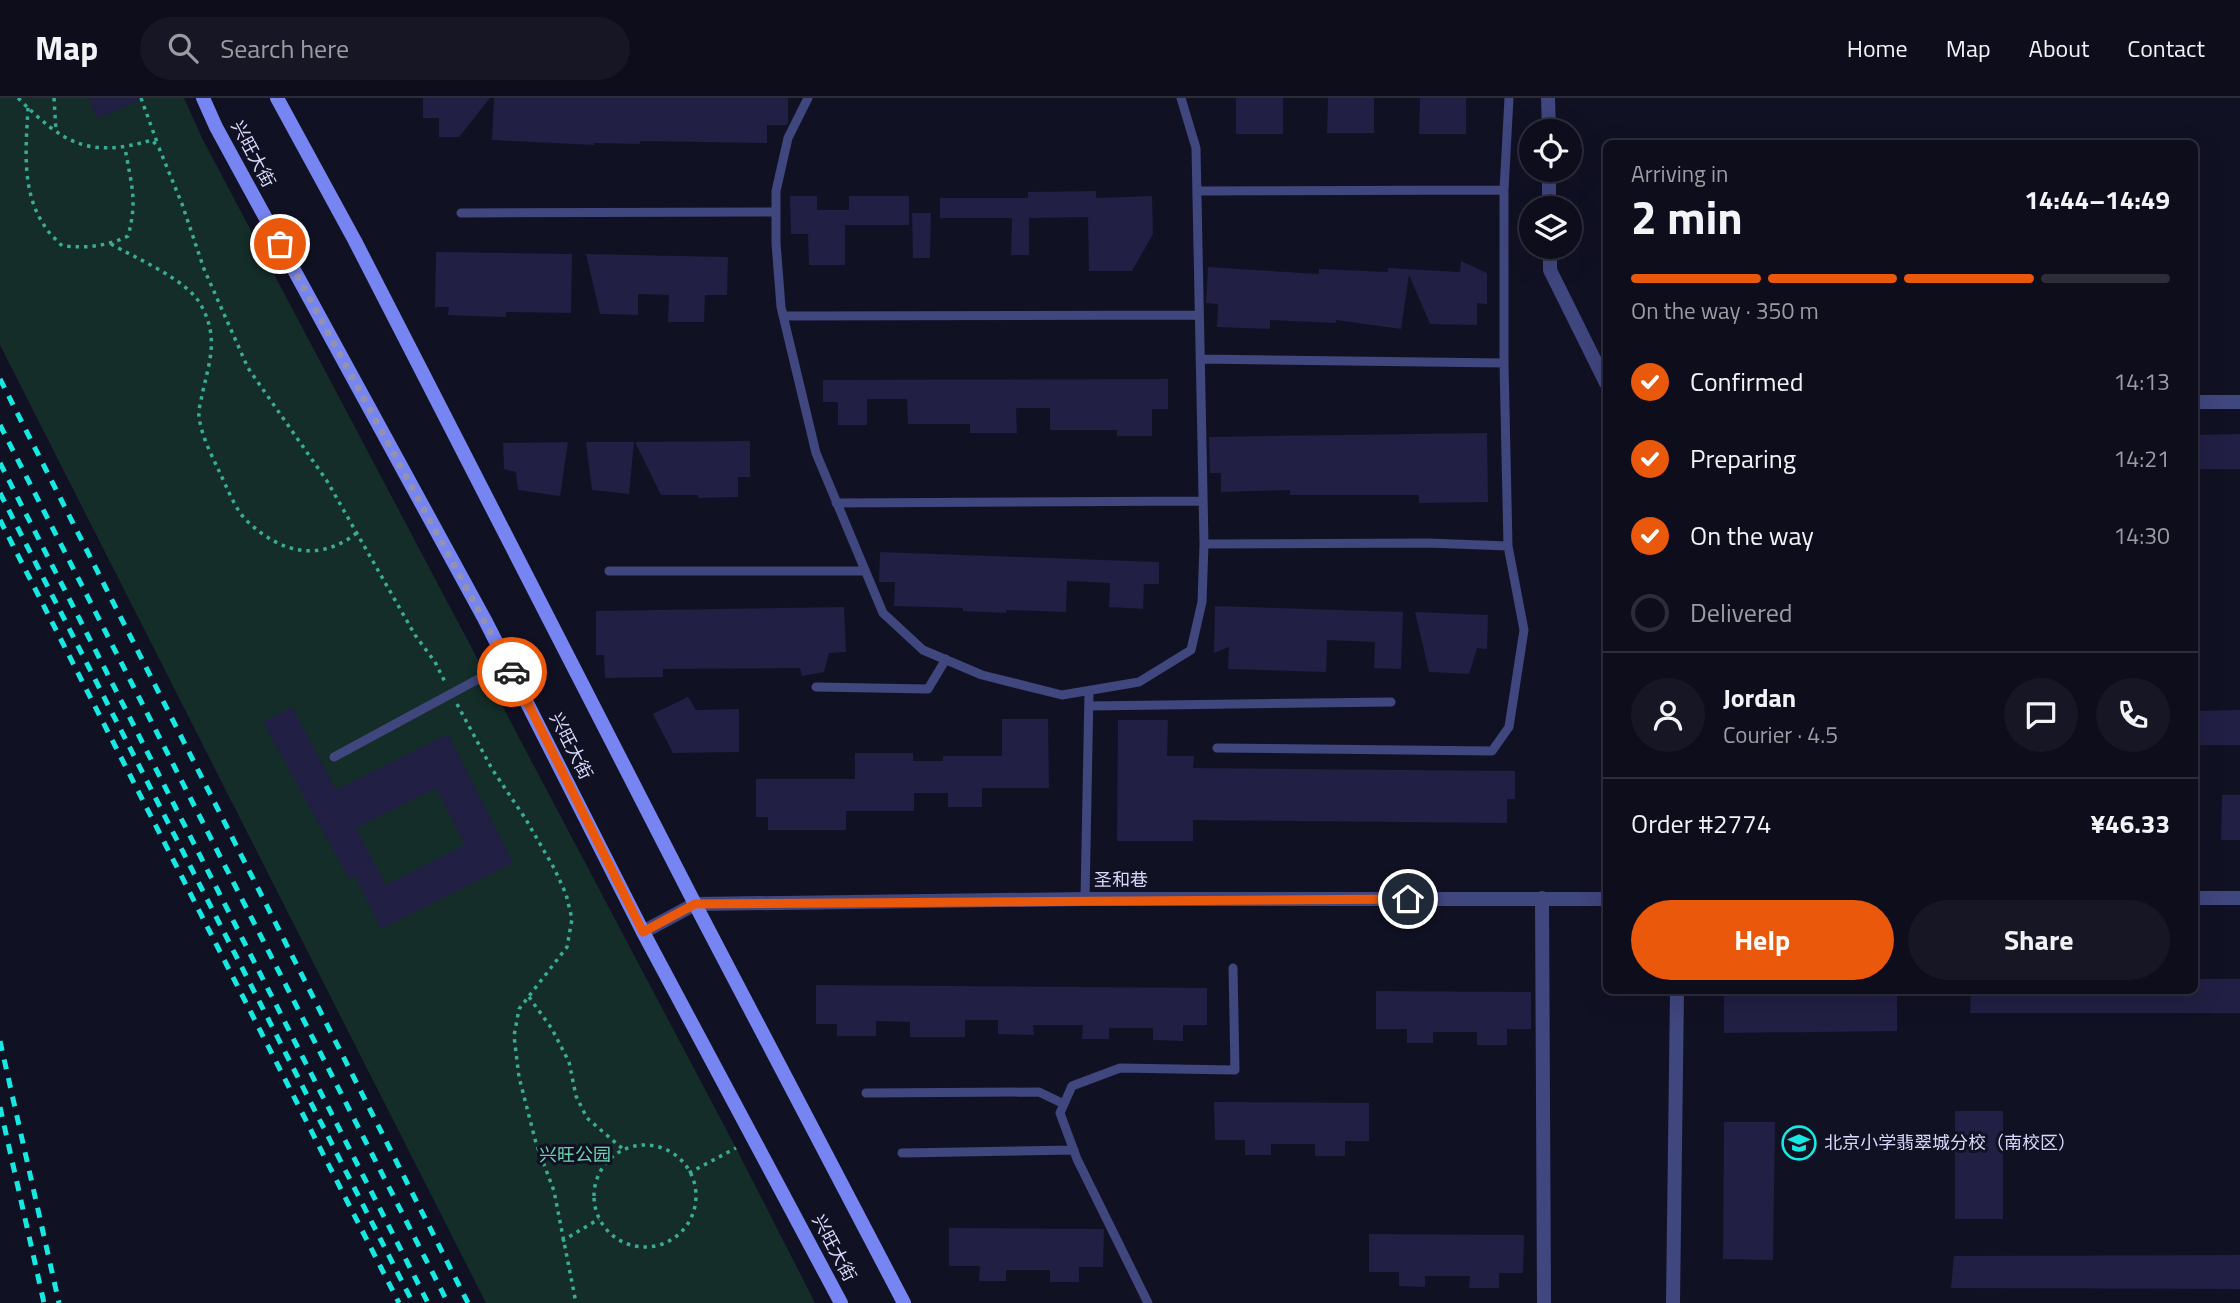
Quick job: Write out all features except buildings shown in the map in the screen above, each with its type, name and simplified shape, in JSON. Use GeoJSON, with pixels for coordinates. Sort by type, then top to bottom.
{"type":"FeatureCollection","features":[{"type":"Feature","properties":{"kind":"main road","name":"兴旺大街"},"geometry":{"type":"LineString","coordinates":[[203,98],[216,127],[508,663],[643,932],[842,1303]]}},
{"type":"Feature","properties":{"kind":"main road","name":"兴旺大街"},"geometry":{"type":"LineString","coordinates":[[277,98],[355,241],[695,904],[904,1303]]}},
{"type":"Feature","properties":{"kind":"street"},"geometry":{"type":"LineString","coordinates":[[1548,98],[1549,119]]}},
{"type":"Feature","properties":{"kind":"street"},"geometry":{"type":"LineString","coordinates":[[1550,259],[1550,270],[1603,377]]}},
{"type":"Feature","properties":{"kind":"street"},"geometry":{"type":"LineString","coordinates":[[2198,402],[2240,402]]}},
{"type":"Feature","properties":{"kind":"street"},"geometry":{"type":"LineString","coordinates":[[1542,898],[1544,1303]]}},
{"type":"Feature","properties":{"kind":"street"},"geometry":{"type":"LineString","coordinates":[[2198,898],[2240,898]]}},
{"type":"Feature","properties":{"kind":"street","name":"圣和巷"},"geometry":{"type":"LineString","coordinates":[[643,932],[695,904],[1085,899],[1603,899]]}},
{"type":"Feature","properties":{"kind":"street"},"geometry":{"type":"LineString","coordinates":[[1673,1303],[1677,994]]}},
{"type":"Feature","properties":{"kind":"lane"},"geometry":{"type":"LineString","coordinates":[[808,98],[788,138],[776,191],[776,243],[783,316],[816,453],[864,571],[883,613],[923,650],[982,675],[1062,695],[1139,682],[1191,650],[1202,602],[1204,544],[1196,148],[1181,98]]}},
{"type":"Feature","properties":{"kind":"lane"},"geometry":{"type":"LineString","coordinates":[[1217,748],[1492,751],[1509,727],[1524,630],[1508,546],[1504,190],[1509,98]]}},
{"type":"Feature","properties":{"kind":"lane"},"geometry":{"type":"LineString","coordinates":[[1197,191],[1504,190]]}},
{"type":"Feature","properties":{"kind":"lane"},"geometry":{"type":"LineString","coordinates":[[461,212],[776,212]]}},
{"type":"Feature","properties":{"kind":"lane"},"geometry":{"type":"LineString","coordinates":[[783,316],[1199,314]]}},
{"type":"Feature","properties":{"kind":"lane"},"geometry":{"type":"LineString","coordinates":[[1200,359],[1504,363]]}},
{"type":"Feature","properties":{"kind":"lane"},"geometry":{"type":"LineString","coordinates":[[836,503],[1203,501]]}},
{"type":"Feature","properties":{"kind":"lane"},"geometry":{"type":"LineString","coordinates":[[1204,544],[1428,543],[1508,546]]}},
{"type":"Feature","properties":{"kind":"lane"},"geometry":{"type":"LineString","coordinates":[[609,572],[864,571]]}},
{"type":"Feature","properties":{"kind":"lane"},"geometry":{"type":"LineString","coordinates":[[816,687],[928,689],[946,659]]}},
{"type":"Feature","properties":{"kind":"lane"},"geometry":{"type":"LineString","coordinates":[[334,757],[508,663]]}},
{"type":"Feature","properties":{"kind":"lane"},"geometry":{"type":"LineString","coordinates":[[1085,899],[1089,692]]}},
{"type":"Feature","properties":{"kind":"lane"},"geometry":{"type":"LineString","coordinates":[[1089,706],[1391,702]]}},
{"type":"Feature","properties":{"kind":"lane"},"geometry":{"type":"LineString","coordinates":[[1148,1303],[1074,1150],[1060,1113],[1072,1086],[1120,1068],[1235,1070],[1233,968]]}},
{"type":"Feature","properties":{"kind":"lane"},"geometry":{"type":"LineString","coordinates":[[866,1093],[1039,1092],[1064,1104]]}},
{"type":"Feature","properties":{"kind":"lane"},"geometry":{"type":"LineString","coordinates":[[902,1153],[1074,1150]]}},
{"type":"Feature","properties":{"kind":"path"},"geometry":{"type":"LineString","coordinates":[[19,98],[48,128],[88,148],[125,148],[152,140],[159,148]]}},
{"type":"Feature","properties":{"kind":"path"},"geometry":{"type":"LineString","coordinates":[[54,98],[57,110],[56,132]]}},
{"type":"Feature","properties":{"kind":"path"},"geometry":{"type":"LineString","coordinates":[[141,98],[204,269],[248,368],[327,481],[358,532],[415,635],[435,662],[492,769],[525,818],[566,894],[572,919],[567,947],[519,1009],[514,1036],[519,1077],[536,1143],[554,1191],[576,1303]]}},
{"type":"Feature","properties":{"kind":"path"},"geometry":{"type":"LineString","coordinates":[[28,108],[25,158],[31,197],[44,225],[62,246],[89,248],[111,244],[128,236],[134,212],[133,179],[125,148]]}},
{"type":"Feature","properties":{"kind":"path"},"geometry":{"type":"LineString","coordinates":[[111,244],[175,280],[196,296],[204,309],[210,332],[212,357],[198,415],[208,447],[247,521],[274,541],[300,552],[326,550],[358,532]]}},
{"type":"Feature","properties":{"kind":"path"},"geometry":{"type":"LineString","coordinates":[[529,997],[552,1029],[569,1062],[576,1096],[587,1118],[624,1150]]}},
{"type":"Feature","properties":{"kind":"path"},"geometry":{"type":"LineString","coordinates":[[641,1146],[658,1147],[674,1154],[690,1173],[696,1199],[692,1215],[683,1230],[670,1241],[654,1247],[638,1247],[615,1237],[599,1219],[594,1203],[594,1187],[610,1158],[624,1150],[641,1146]]}},
{"type":"Feature","properties":{"kind":"path"},"geometry":{"type":"LineString","coordinates":[[690,1173],[736,1148]]}},
{"type":"Feature","properties":{"kind":"path"},"geometry":{"type":"LineString","coordinates":[[562,1241],[599,1219]]}},
{"type":"Feature","properties":{"kind":"green space","name":"兴旺公园"},"geometry":{"type":"Polygon","coordinates":[[[0,98],[184,98],[202,138],[736,1148],[815,1303],[486,1303],[0,345],[0,98]]]}},
{"type":"Feature","properties":{"kind":"railway"},"geometry":{"type":"LineString","coordinates":[[0,379],[468,1303]]}},
{"type":"Feature","properties":{"kind":"railway"},"geometry":{"type":"LineString","coordinates":[[0,425],[448,1303]]}},
{"type":"Feature","properties":{"kind":"railway"},"geometry":{"type":"LineString","coordinates":[[0,463],[428,1303]]}},
{"type":"Feature","properties":{"kind":"railway"},"geometry":{"type":"LineString","coordinates":[[0,493],[413,1303]]}},
{"type":"Feature","properties":{"kind":"railway"},"geometry":{"type":"LineString","coordinates":[[0,520],[399,1303]]}},
{"type":"Feature","properties":{"kind":"railway"},"geometry":{"type":"LineString","coordinates":[[0,1041],[59,1303]]}},
{"type":"Feature","properties":{"kind":"railway"},"geometry":{"type":"LineString","coordinates":[[0,1107],[44,1303]]}},
{"type":"Feature","properties":{"kind":"way so far"},"geometry":{"type":"LineString","coordinates":[[280,244],[512,672]]}},
{"type":"Feature","properties":{"kind":"place","name":"北京小学翡翠城分校（南校区）"},"geometry":{"type":"Point","coordinates":[1799,1143]}},
{"type":"Feature","properties":{"kind":"route"},"geometry":{"type":"LineString","coordinates":[[512,672],[643,932],[695,904],[1085,899],[1408,899]]}}]}
